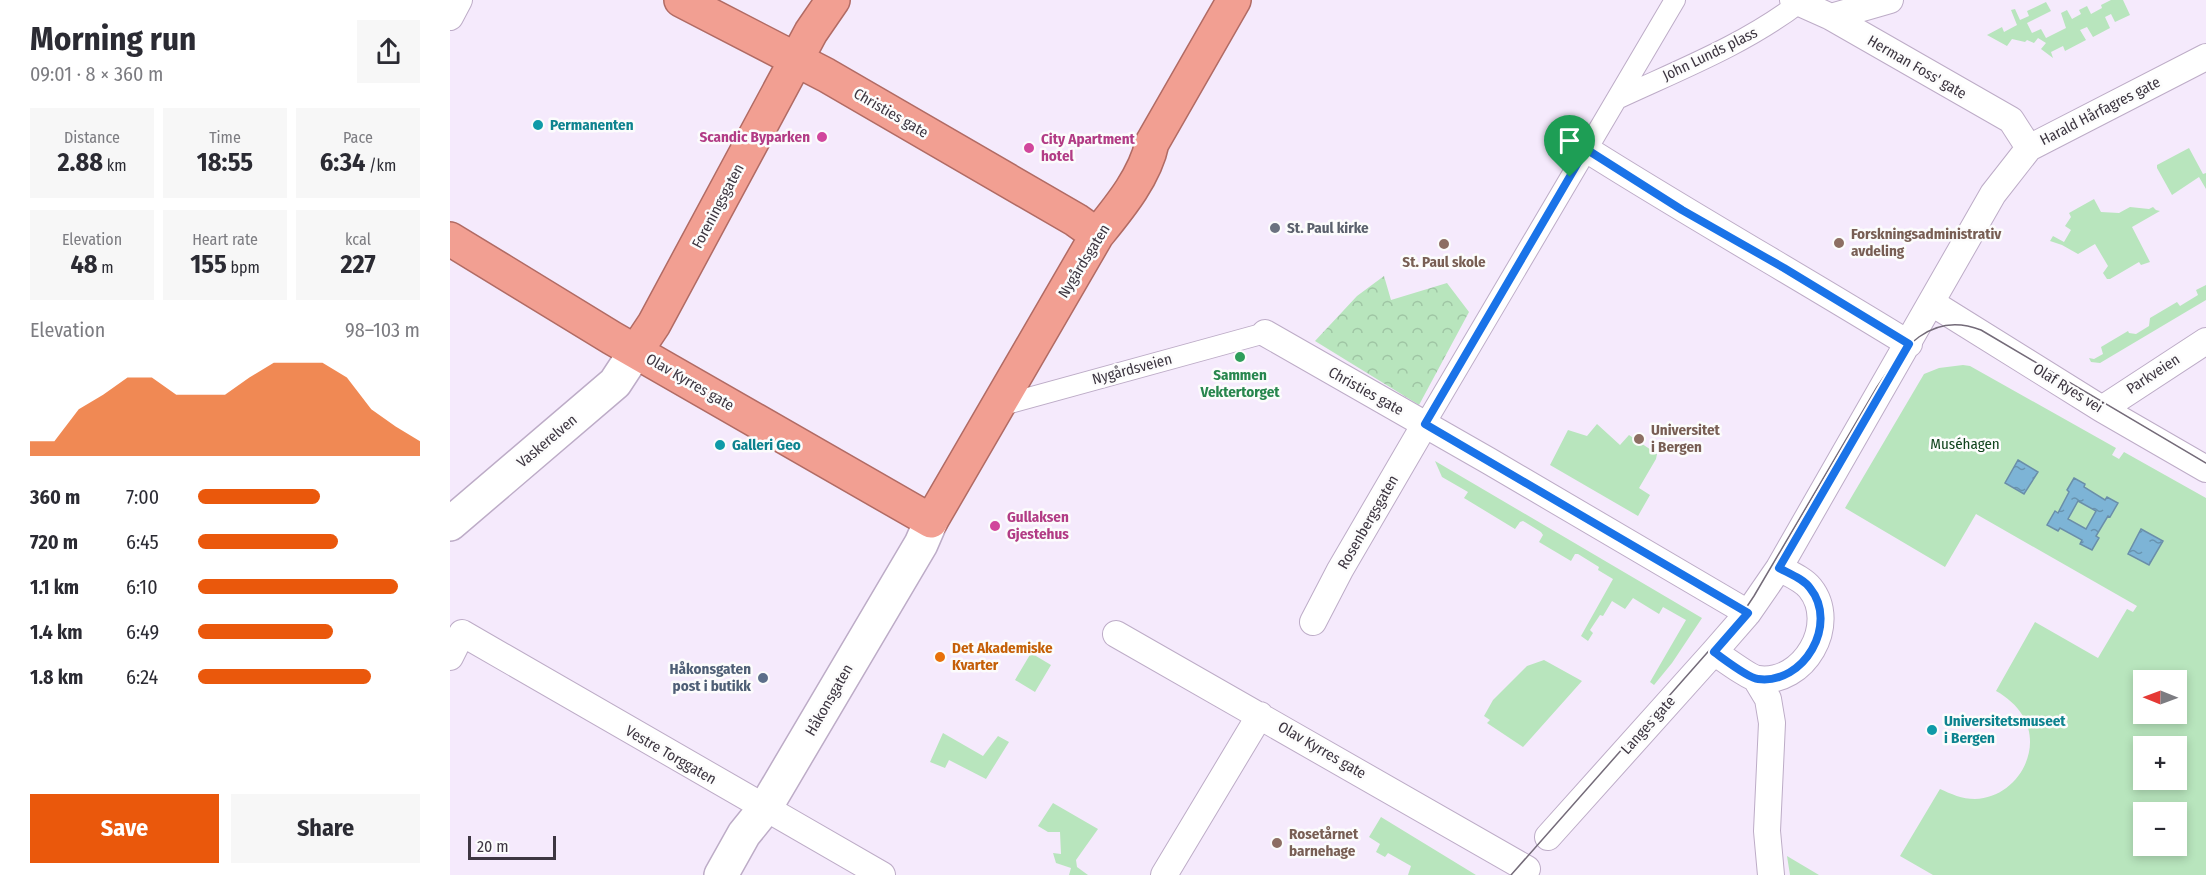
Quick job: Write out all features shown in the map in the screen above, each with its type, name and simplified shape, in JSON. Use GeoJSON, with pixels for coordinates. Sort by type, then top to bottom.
{"type":"FeatureCollection","features":[{"type":"Feature","properties":{"kind":"highway","name":"Christies gate"},"geometry":{"type":"LineString","coordinates":[[681,0],[797,60],[1076,220],[1096,235]]}},
{"type":"Feature","properties":{"kind":"highway","name":"Foreningsgaten"},"geometry":{"type":"LineString","coordinates":[[636,351],[654,324],[811,32],[833,0]]}},
{"type":"Feature","properties":{"kind":"highway","name":"Nygårdsgaten"},"geometry":{"type":"LineString","coordinates":[[932,521],[1096,235],[1117,210],[1149,160],[1152,143],[1234,0]]}},
{"type":"Feature","properties":{"kind":"highway","name":"Olav Kyrres gate"},"geometry":{"type":"LineString","coordinates":[[450,239],[543,298],[932,521]]}},
{"type":"Feature","properties":{"kind":"main road","name":"Vaskerelven"},"geometry":{"type":"LineString","coordinates":[[450,524],[615,383],[636,351]]}},
{"type":"Feature","properties":{"kind":"main road","name":"Håkonsgaten"},"geometry":{"type":"LineString","coordinates":[[721,875],[744,834],[765,808],[921,544],[932,521]]}},
{"type":"Feature","properties":{"kind":"street"},"geometry":{"type":"LineString","coordinates":[[450,17],[459,0]]}},
{"type":"Feature","properties":{"kind":"street"},"geometry":{"type":"LineString","coordinates":[[1425,424],[1675,0]]}},
{"type":"Feature","properties":{"kind":"street"},"geometry":{"type":"LineString","coordinates":[[1831,17],[1890,0]]}},
{"type":"Feature","properties":{"kind":"street","name":"John Lunds plass"},"geometry":{"type":"LineString","coordinates":[[1617,99],[1740,42],[1781,17],[1796,2]]}},
{"type":"Feature","properties":{"kind":"street","name":"Herman Foss' gate"},"geometry":{"type":"LineString","coordinates":[[1796,2],[1831,17],[2011,120],[2028,148]]}},
{"type":"Feature","properties":{"kind":"street","name":"Harald Hårfagres gate"},"geometry":{"type":"LineString","coordinates":[[1779,568],[1994,195],[2028,148],[2206,57]]}},
{"type":"Feature","properties":{"kind":"street"},"geometry":{"type":"LineString","coordinates":[[1586,149],[1682,210],[1784,268],[1909,344]]}},
{"type":"Feature","properties":{"kind":"street","name":"Olaf Ryes vei"},"geometry":{"type":"LineString","coordinates":[[1932,303],[2102,409],[2206,469]]}},
{"type":"Feature","properties":{"kind":"street","name":"Christies gate"},"geometry":{"type":"LineString","coordinates":[[1265,333],[1748,613]]}},
{"type":"Feature","properties":{"kind":"street","name":"Nygårdsveien"},"geometry":{"type":"LineString","coordinates":[[999,406],[1265,333]]}},
{"type":"Feature","properties":{"kind":"street","name":"Parkveien"},"geometry":{"type":"LineString","coordinates":[[2102,409],[2206,341]]}},
{"type":"Feature","properties":{"kind":"street","name":"Rosenbergsgaten"},"geometry":{"type":"LineString","coordinates":[[1313,622],[1340,570],[1425,424]]}},
{"type":"Feature","properties":{"kind":"street"},"geometry":{"type":"LineString","coordinates":[[1756,679],[1779,677],[1799,666],[1813,649],[1820,630],[1819,604],[1809,586],[1779,568]]}},
{"type":"Feature","properties":{"kind":"street","name":"Langes gate"},"geometry":{"type":"LineString","coordinates":[[1548,837],[1748,613],[1779,568]]}},
{"type":"Feature","properties":{"kind":"street"},"geometry":{"type":"LineString","coordinates":[[450,657],[456,627]]}},
{"type":"Feature","properties":{"kind":"street","name":"Vestre Torggaten"},"geometry":{"type":"LineString","coordinates":[[456,627],[882,875]]}},
{"type":"Feature","properties":{"kind":"street","name":"Olav Kyrres gate"},"geometry":{"type":"LineString","coordinates":[[1116,634],[1260,715],[1529,873]]}},
{"type":"Feature","properties":{"kind":"street"},"geometry":{"type":"LineString","coordinates":[[1714,652],[1756,679],[1768,699],[1772,723],[1767,831],[1771,875]]}},
{"type":"Feature","properties":{"kind":"street"},"geometry":{"type":"LineString","coordinates":[[1164,875],[1260,715]]}},
{"type":"Feature","properties":{"kind":"green space"},"geometry":{"type":"Polygon","coordinates":[[[2111,0],[2123,0],[2130,15],[2115,22],[2111,14],[2105,17],[2110,28],[2093,37],[2087,27],[2080,30],[2086,40],[2065,51],[2063,46],[2051,52],[2053,58],[2041,49],[2046,43],[2038,38],[2034,43],[2012,39],[2007,46],[1987,35],[2002,27],[2004,32],[2017,25],[2011,10],[2015,9],[2020,20],[2029,16],[2027,11],[2046,2],[2051,11],[2027,23],[2032,33],[2041,29],[2046,38],[2066,28],[2061,13],[2067,10],[2072,19],[2081,14],[2079,10],[2087,6],[2091,14],[2111,0]]]}},
{"type":"Feature","properties":{"kind":"green space"},"geometry":{"type":"Polygon","coordinates":[[[2189,148],[2203,174],[2206,173],[2206,189],[2199,177],[2172,195],[2157,165],[2189,148]]]}},
{"type":"Feature","properties":{"kind":"green space"},"geometry":{"type":"Polygon","coordinates":[[[2094,199],[2101,212],[2119,213],[2130,207],[2149,209],[2153,207],[2160,211],[2132,227],[2150,262],[2141,265],[2139,262],[2107,279],[2103,273],[2108,266],[2095,244],[2078,254],[2050,241],[2053,236],[2064,242],[2071,230],[2065,226],[2071,217],[2069,213],[2094,199]]]}},
{"type":"Feature","properties":{"kind":"green space"},"geometry":{"type":"Polygon","coordinates":[[[1384,276],[1391,300],[1447,283],[1469,312],[1419,405],[1315,341],[1357,296],[1384,276]]]}},
{"type":"Feature","properties":{"kind":"green space"},"geometry":{"type":"Polygon","coordinates":[[[2206,285],[2206,300],[2100,363],[2091,362],[2089,358],[2094,359],[2103,354],[2101,347],[2128,331],[2136,334],[2149,326],[2150,318],[2177,302],[2180,306],[2198,295],[2196,290],[2206,285]]]}},
{"type":"Feature","properties":{"kind":"green space","name":"Muséhagen"},"geometry":{"type":"Polygon","coordinates":[[[1970,366],[2116,448],[2112,455],[2119,459],[2124,452],[2206,498],[2206,875],[1933,875],[1900,856],[1940,789],[1966,798],[1989,797],[2002,791],[2022,771],[2028,758],[2029,730],[2017,708],[1996,691],[2035,622],[2098,658],[2127,609],[2133,612],[2137,606],[1976,514],[1945,567],[1845,508],[1924,374],[1939,368],[1970,366]]]}},
{"type":"Feature","properties":{"kind":"green space"},"geometry":{"type":"Polygon","coordinates":[[[1597,424],[1620,445],[1629,435],[1657,454],[1639,488],[1650,495],[1638,516],[1550,465],[1568,430],[1587,436],[1597,424]]]}},
{"type":"Feature","properties":{"kind":"green space"},"geometry":{"type":"Polygon","coordinates":[[[1435,461],[1702,618],[1672,663],[1654,685],[1650,682],[1686,620],[1663,607],[1659,614],[1633,598],[1625,609],[1612,601],[1603,616],[1600,615],[1590,630],[1593,633],[1588,641],[1581,636],[1613,579],[1578,554],[1575,554],[1571,561],[1539,542],[1543,535],[1541,532],[1523,521],[1515,529],[1464,498],[1468,492],[1442,477],[1435,461]]]}},
{"type":"Feature","properties":{"kind":"green space"},"geometry":{"type":"Polygon","coordinates":[[[1031,653],[1051,665],[1035,692],[1015,680],[1031,653]]]}},
{"type":"Feature","properties":{"kind":"green space"},"geometry":{"type":"Polygon","coordinates":[[[1544,660],[1582,681],[1523,747],[1487,723],[1490,720],[1484,716],[1493,700],[1527,666],[1544,660]]]}},
{"type":"Feature","properties":{"kind":"green space"},"geometry":{"type":"Polygon","coordinates":[[[943,733],[983,756],[998,736],[1009,742],[986,779],[949,760],[945,768],[930,762],[943,733]]]}},
{"type":"Feature","properties":{"kind":"green space"},"geometry":{"type":"Polygon","coordinates":[[[1053,803],[1098,829],[1076,860],[1077,867],[1088,875],[1069,875],[1071,868],[1056,863],[1053,853],[1061,854],[1060,832],[1048,832],[1038,826],[1053,803]]]}},
{"type":"Feature","properties":{"kind":"green space"},"geometry":{"type":"Polygon","coordinates":[[[1381,817],[1476,875],[1408,875],[1411,866],[1388,853],[1385,857],[1376,852],[1380,844],[1369,837],[1381,817]]]}},
{"type":"Feature","properties":{"kind":"green space"},"geometry":{"type":"Polygon","coordinates":[[[1787,856],[1819,875],[1790,875],[1787,856]]]}},
{"type":"Feature","properties":{"kind":"water"},"geometry":{"type":"Polygon","coordinates":[[[2018,460],[2038,472],[2024,494],[2005,483],[2018,460]]]}},
{"type":"Feature","properties":{"kind":"water"},"geometry":{"type":"Polygon","coordinates":[[[2074,478],[2105,500],[2107,497],[2118,503],[2096,536],[2099,538],[2092,550],[2080,544],[2082,540],[2060,528],[2058,531],[2047,525],[2055,511],[2058,513],[2069,492],[2067,490],[2074,478]],[[2078,501],[2068,519],[2086,529],[2096,511],[2078,501]]]}},
{"type":"Feature","properties":{"kind":"water"},"geometry":{"type":"Polygon","coordinates":[[[2141,529],[2163,541],[2149,565],[2128,554],[2141,529]]]}},
{"type":"Feature","properties":{"kind":"tram line"},"geometry":{"type":"LineString","coordinates":[[1511,875],[1744,611],[1877,387],[1907,347],[1932,329],[1947,325],[1963,325],[1981,330],[2206,463]]}},
{"type":"Feature","properties":{"kind":"place","name":"Permanenten"},"geometry":{"type":"Point","coordinates":[538,125]}},
{"type":"Feature","properties":{"kind":"place","name":"Scandic Byparken"},"geometry":{"type":"Point","coordinates":[822,137]}},
{"type":"Feature","properties":{"kind":"place","name":"City Apartment hotel"},"geometry":{"type":"Point","coordinates":[1029,148]}},
{"type":"Feature","properties":{"kind":"place","name":"St. Paul kirke"},"geometry":{"type":"Point","coordinates":[1275,228]}},
{"type":"Feature","properties":{"kind":"place","name":"Forskningsadministrativ avdeling"},"geometry":{"type":"Point","coordinates":[1839,243]}},
{"type":"Feature","properties":{"kind":"place","name":"St. Paul skole"},"geometry":{"type":"Point","coordinates":[1444,244]}},
{"type":"Feature","properties":{"kind":"place","name":"Sammen Vektertorget"},"geometry":{"type":"Point","coordinates":[1240,357]}},
{"type":"Feature","properties":{"kind":"place","name":"Universitet i Bergen"},"geometry":{"type":"Point","coordinates":[1639,439]}},
{"type":"Feature","properties":{"kind":"place","name":"Galleri Geo"},"geometry":{"type":"Point","coordinates":[720,445]}},
{"type":"Feature","properties":{"kind":"place","name":"Gullaksen Gjestehus"},"geometry":{"type":"Point","coordinates":[995,526]}},
{"type":"Feature","properties":{"kind":"place","name":"Det Akademiske Kvarter"},"geometry":{"type":"Point","coordinates":[940,657]}},
{"type":"Feature","properties":{"kind":"place","name":"Håkonsgaten post i butikk"},"geometry":{"type":"Point","coordinates":[763,678]}},
{"type":"Feature","properties":{"kind":"place","name":"Universitetsmuseet i Bergen"},"geometry":{"type":"Point","coordinates":[1932,730]}},
{"type":"Feature","properties":{"kind":"place","name":"Rosetårnet barnehage"},"geometry":{"type":"Point","coordinates":[1277,843]}},
{"type":"Feature","properties":{"kind":"route"},"geometry":{"type":"LineString","coordinates":[[1586,149],[1682,210],[1784,268],[1909,344],[1779,568],[1809,586],[1819,604],[1820,630],[1813,649],[1799,666],[1779,677],[1756,679],[1714,652],[1748,613],[1425,424],[1570,177],[1586,149]]}}]}
